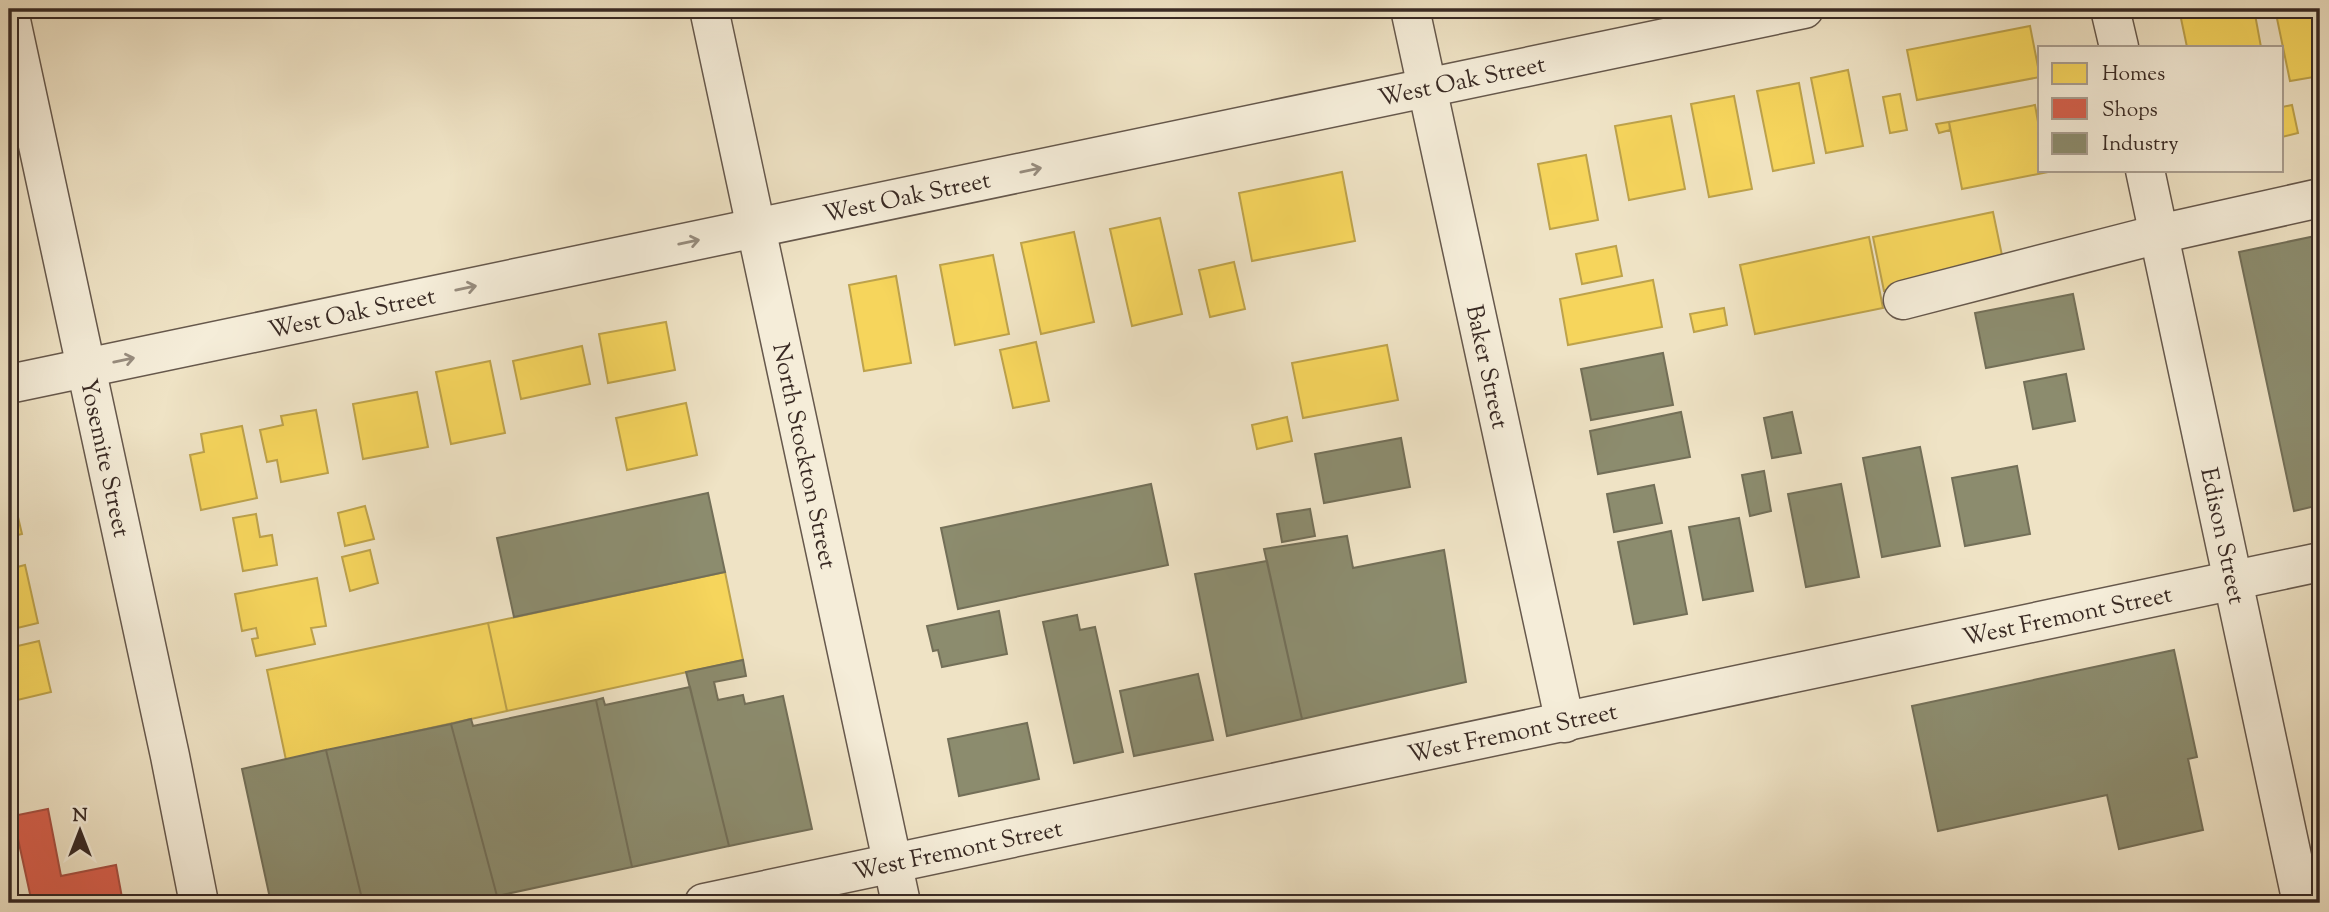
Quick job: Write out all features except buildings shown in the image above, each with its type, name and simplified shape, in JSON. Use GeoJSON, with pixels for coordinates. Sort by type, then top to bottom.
{"type":"FeatureCollection","features":[{"type":"Feature","properties":{"kind":"street","name":"North Stockton Street"},"geometry":{"type":"LineString","coordinates":[[709,9],[901,903]]}},
{"type":"Feature","properties":{"kind":"street","name":"Baker Street"},"geometry":{"type":"LineString","coordinates":[[1410,9],[1565,723]]}},
{"type":"Feature","properties":{"kind":"street","name":"West Oak Street"},"geometry":{"type":"LineString","coordinates":[[9,384],[1804,9]]}},
{"type":"Feature","properties":{"kind":"street"},"geometry":{"type":"LineString","coordinates":[[2110,9],[2119,46]]}},
{"type":"Feature","properties":{"kind":"street","name":"Yosemite Street"},"geometry":{"type":"LineString","coordinates":[[9,11],[170,756],[199,903]]}},
{"type":"Feature","properties":{"kind":"street","name":"Edison Street"},"geometry":{"type":"LineString","coordinates":[[2145,172],[2302,903]]}},
{"type":"Feature","properties":{"kind":"street"},"geometry":{"type":"LineString","coordinates":[[1903,300],[2159,234],[2320,198]]}},
{"type":"Feature","properties":{"kind":"street","name":"West Fremont Street"},"geometry":{"type":"LineString","coordinates":[[704,903],[2320,562]]}}]}
